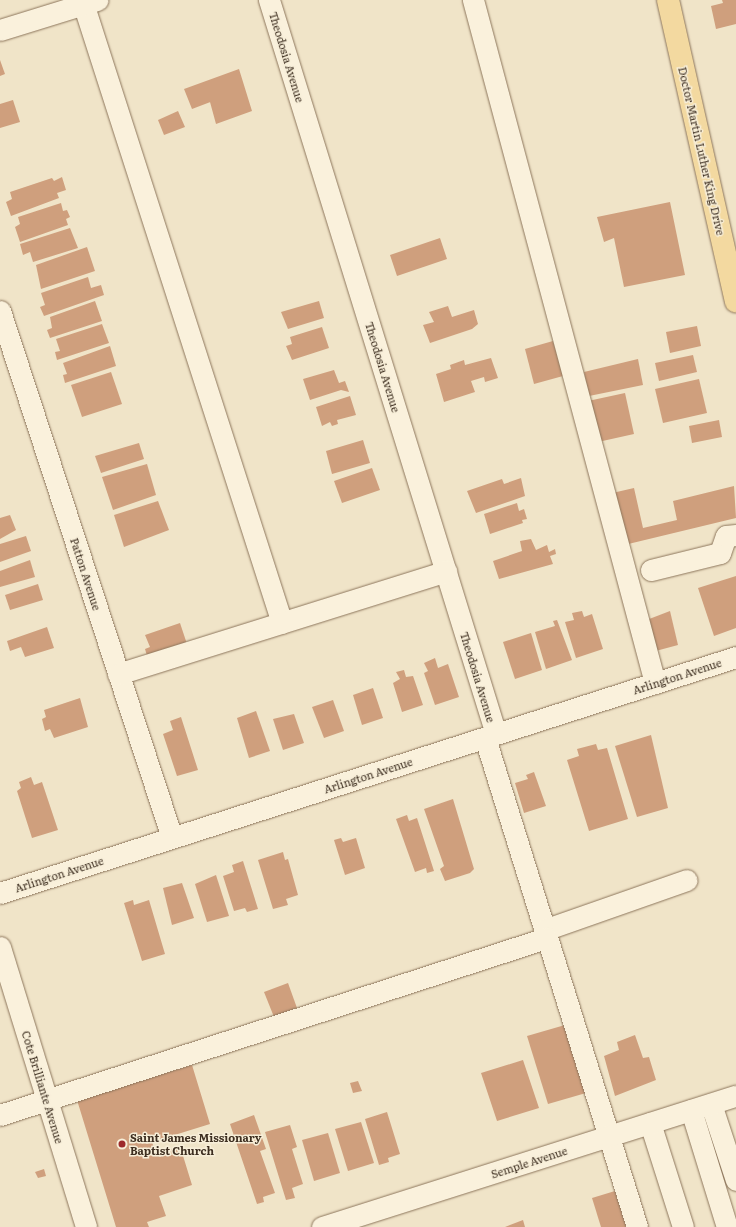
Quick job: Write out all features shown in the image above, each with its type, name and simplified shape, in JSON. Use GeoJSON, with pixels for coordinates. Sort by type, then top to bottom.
{"type":"FeatureCollection","features":[{"type":"Feature","properties":{"kind":"main road","name":"Doctor Martin Luther King Drive"},"geometry":{"type":"LineString","coordinates":[[668,0],[736,301]]}},
{"type":"Feature","properties":{"kind":"street","name":"Theodosia Avenue"},"geometry":{"type":"LineString","coordinates":[[269,0],[446,571],[545,934],[607,1137],[637,1227]]}},
{"type":"Feature","properties":{"kind":"street"},"geometry":{"type":"LineString","coordinates":[[473,0],[655,683]]}},
{"type":"Feature","properties":{"kind":"street"},"geometry":{"type":"LineString","coordinates":[[0,30],[87,2],[282,623]]}},
{"type":"Feature","properties":{"kind":"street","name":"Patton Avenue"},"geometry":{"type":"LineString","coordinates":[[0,310],[172,838]]}},
{"type":"Feature","properties":{"kind":"street"},"geometry":{"type":"LineString","coordinates":[[651,570],[720,553],[726,536],[736,535]]}},
{"type":"Feature","properties":{"kind":"street"},"geometry":{"type":"LineString","coordinates":[[118,674],[446,571]]}},
{"type":"Feature","properties":{"kind":"street","name":"Arlington Avenue"},"geometry":{"type":"LineString","coordinates":[[0,893],[736,657]]}},
{"type":"Feature","properties":{"kind":"street"},"geometry":{"type":"LineString","coordinates":[[0,1115],[545,934],[687,880]]}},
{"type":"Feature","properties":{"kind":"street","name":"Cote Brilliante Avenue"},"geometry":{"type":"LineString","coordinates":[[0,947],[86,1227]]}},
{"type":"Feature","properties":{"kind":"street","name":"Semple Avenue"},"geometry":{"type":"LineString","coordinates":[[322,1227],[736,1096]]}},
{"type":"Feature","properties":{"kind":"street"},"geometry":{"type":"LineString","coordinates":[[711,1104],[734,1172]]}},
{"type":"Feature","properties":{"kind":"street"},"geometry":{"type":"LineString","coordinates":[[691,1110],[727,1227]]}},
{"type":"Feature","properties":{"kind":"street"},"geometry":{"type":"LineString","coordinates":[[650,1123],[683,1227]]}},
{"type":"Feature","properties":{"kind":"building"},"geometry":{"type":"Polygon","coordinates":[[[722,0],[736,0],[736,24],[716,29],[711,6],[723,3],[722,0]]]}},
{"type":"Feature","properties":{"kind":"building"},"geometry":{"type":"Polygon","coordinates":[[[0,60],[5,74],[0,76],[0,60]]]}},
{"type":"Feature","properties":{"kind":"building"},"geometry":{"type":"Polygon","coordinates":[[[239,69],[252,111],[216,124],[210,102],[192,109],[184,89],[239,69]]]}},
{"type":"Feature","properties":{"kind":"building"},"geometry":{"type":"Polygon","coordinates":[[[13,100],[20,122],[0,128],[0,104],[13,100]]]}},
{"type":"Feature","properties":{"kind":"building"},"geometry":{"type":"Polygon","coordinates":[[[178,111],[185,127],[164,135],[158,120],[178,111]]]}},
{"type":"Feature","properties":{"kind":"building"},"geometry":{"type":"Polygon","coordinates":[[[62,177],[66,190],[57,193],[59,198],[11,216],[6,202],[12,199],[10,192],[52,178],[54,181],[62,177]]]}},
{"type":"Feature","properties":{"kind":"building"},"geometry":{"type":"Polygon","coordinates":[[[670,202],[685,275],[624,287],[614,238],[604,242],[597,217],[670,202]]]}},
{"type":"Feature","properties":{"kind":"building"},"geometry":{"type":"Polygon","coordinates":[[[61,203],[63,211],[67,210],[70,217],[66,219],[68,225],[20,242],[15,227],[20,224],[18,217],[61,203]]]}},
{"type":"Feature","properties":{"kind":"building"},"geometry":{"type":"Polygon","coordinates":[[[70,228],[78,248],[33,262],[30,252],[23,255],[20,244],[70,228]]]}},
{"type":"Feature","properties":{"kind":"building"},"geometry":{"type":"Polygon","coordinates":[[[440,238],[447,259],[397,276],[390,255],[440,238]]]}},
{"type":"Feature","properties":{"kind":"building"},"geometry":{"type":"Polygon","coordinates":[[[87,247],[95,271],[41,289],[36,265],[87,247]]]}},
{"type":"Feature","properties":{"kind":"building"},"geometry":{"type":"Polygon","coordinates":[[[88,277],[91,288],[101,285],[104,295],[44,316],[40,307],[45,305],[41,293],[88,277]]]}},
{"type":"Feature","properties":{"kind":"building"},"geometry":{"type":"Polygon","coordinates":[[[95,301],[102,321],[50,338],[47,330],[52,328],[50,317],[95,301]]]}},
{"type":"Feature","properties":{"kind":"building"},"geometry":{"type":"Polygon","coordinates":[[[319,301],[324,318],[288,329],[281,312],[319,301]]]}},
{"type":"Feature","properties":{"kind":"building"},"geometry":{"type":"Polygon","coordinates":[[[448,306],[452,317],[474,310],[478,324],[472,329],[430,343],[423,325],[434,322],[429,312],[448,306]]]}},
{"type":"Feature","properties":{"kind":"building"},"geometry":{"type":"Polygon","coordinates":[[[102,324],[109,343],[57,360],[55,352],[60,351],[56,339],[102,324]]]}},
{"type":"Feature","properties":{"kind":"building"},"geometry":{"type":"Polygon","coordinates":[[[697,326],[701,346],[670,353],[666,332],[697,326]]]}},
{"type":"Feature","properties":{"kind":"building"},"geometry":{"type":"Polygon","coordinates":[[[322,327],[329,348],[292,360],[286,346],[292,344],[290,337],[322,327]]]}},
{"type":"Feature","properties":{"kind":"building"},"geometry":{"type":"Polygon","coordinates":[[[553,341],[563,376],[534,384],[525,349],[553,341]]]}},
{"type":"Feature","properties":{"kind":"building"},"geometry":{"type":"Polygon","coordinates":[[[110,346],[116,366],[65,383],[63,375],[67,374],[63,363],[110,346]]]}},
{"type":"Feature","properties":{"kind":"building"},"geometry":{"type":"Polygon","coordinates":[[[693,355],[697,372],[659,381],[655,363],[693,355]]]}},
{"type":"Feature","properties":{"kind":"building"},"geometry":{"type":"Polygon","coordinates":[[[491,358],[498,378],[485,382],[484,377],[471,381],[475,392],[444,402],[436,374],[451,369],[450,365],[464,360],[465,365],[491,358]]]}},
{"type":"Feature","properties":{"kind":"building"},"geometry":{"type":"Polygon","coordinates":[[[638,359],[643,385],[589,396],[584,372],[638,359]]]}},
{"type":"Feature","properties":{"kind":"building"},"geometry":{"type":"Polygon","coordinates":[[[334,370],[339,383],[345,381],[349,392],[341,390],[310,400],[303,379],[334,370]]]}},
{"type":"Feature","properties":{"kind":"building"},"geometry":{"type":"Polygon","coordinates":[[[111,372],[122,404],[82,417],[71,385],[111,372]]]}},
{"type":"Feature","properties":{"kind":"building"},"geometry":{"type":"Polygon","coordinates":[[[699,379],[707,413],[663,423],[655,389],[699,379]]]}},
{"type":"Feature","properties":{"kind":"building"},"geometry":{"type":"Polygon","coordinates":[[[625,393],[634,434],[598,442],[588,401],[625,393]]]}},
{"type":"Feature","properties":{"kind":"building"},"geometry":{"type":"Polygon","coordinates":[[[350,396],[356,415],[337,420],[338,424],[332,426],[330,422],[322,426],[316,407],[350,396]]]}},
{"type":"Feature","properties":{"kind":"building"},"geometry":{"type":"Polygon","coordinates":[[[719,420],[722,437],[692,443],[689,426],[719,420]]]}},
{"type":"Feature","properties":{"kind":"building"},"geometry":{"type":"Polygon","coordinates":[[[363,440],[370,463],[332,474],[326,451],[363,440]]]}},
{"type":"Feature","properties":{"kind":"building"},"geometry":{"type":"Polygon","coordinates":[[[139,443],[144,459],[101,473],[95,456],[139,443]]]}},
{"type":"Feature","properties":{"kind":"building"},"geometry":{"type":"Polygon","coordinates":[[[147,464],[156,495],[113,510],[102,477],[147,464]]]}},
{"type":"Feature","properties":{"kind":"building"},"geometry":{"type":"Polygon","coordinates":[[[372,468],[380,490],[342,503],[334,481],[372,468]]]}},
{"type":"Feature","properties":{"kind":"building"},"geometry":{"type":"Polygon","coordinates":[[[521,478],[525,496],[476,513],[467,491],[502,479],[504,484],[521,478]]]}},
{"type":"Feature","properties":{"kind":"building"},"geometry":{"type":"Polygon","coordinates":[[[734,486],[736,518],[620,546],[608,494],[634,488],[643,528],[677,520],[673,501],[734,486]]]}},
{"type":"Feature","properties":{"kind":"building"},"geometry":{"type":"Polygon","coordinates":[[[158,501],[169,530],[124,547],[114,515],[158,501]]]}},
{"type":"Feature","properties":{"kind":"building"},"geometry":{"type":"Polygon","coordinates":[[[517,503],[519,511],[524,509],[527,519],[522,520],[523,523],[490,534],[484,514],[517,503]]]}},
{"type":"Feature","properties":{"kind":"building"},"geometry":{"type":"Polygon","coordinates":[[[10,515],[16,530],[0,539],[0,518],[10,515]]]}},
{"type":"Feature","properties":{"kind":"building"},"geometry":{"type":"Polygon","coordinates":[[[26,536],[31,551],[0,562],[0,544],[26,536]]]}},
{"type":"Feature","properties":{"kind":"building"},"geometry":{"type":"Polygon","coordinates":[[[531,539],[536,550],[547,545],[549,552],[555,549],[556,554],[550,556],[553,564],[499,579],[493,561],[522,551],[520,541],[531,539]]]}},
{"type":"Feature","properties":{"kind":"building"},"geometry":{"type":"Polygon","coordinates":[[[30,560],[35,577],[0,587],[0,571],[30,560]]]}},
{"type":"Feature","properties":{"kind":"building"},"geometry":{"type":"Polygon","coordinates":[[[736,576],[736,628],[714,636],[698,588],[736,576]]]}},
{"type":"Feature","properties":{"kind":"building"},"geometry":{"type":"Polygon","coordinates":[[[38,584],[43,600],[10,610],[5,595],[38,584]]]}},
{"type":"Feature","properties":{"kind":"building"},"geometry":{"type":"Polygon","coordinates":[[[582,611],[584,617],[592,614],[603,649],[576,658],[565,622],[574,620],[572,613],[582,611]]]}},
{"type":"Feature","properties":{"kind":"building"},"geometry":{"type":"Polygon","coordinates":[[[670,611],[678,645],[652,652],[644,621],[670,611]]]}},
{"type":"Feature","properties":{"kind":"building"},"geometry":{"type":"Polygon","coordinates":[[[557,620],[572,660],[546,669],[535,632],[555,626],[553,621],[557,620]]]}},
{"type":"Feature","properties":{"kind":"building"},"geometry":{"type":"Polygon","coordinates":[[[180,623],[188,647],[148,659],[145,649],[150,647],[145,635],[180,623]]]}},
{"type":"Feature","properties":{"kind":"building"},"geometry":{"type":"Polygon","coordinates":[[[47,627],[54,648],[25,657],[21,647],[10,651],[7,641],[47,627]]]}},
{"type":"Feature","properties":{"kind":"building"},"geometry":{"type":"Polygon","coordinates":[[[531,633],[542,670],[515,679],[503,642],[531,633]]]}},
{"type":"Feature","properties":{"kind":"building"},"geometry":{"type":"Polygon","coordinates":[[[435,658],[438,668],[448,664],[459,697],[435,705],[424,673],[428,671],[424,663],[435,658]]]}},
{"type":"Feature","properties":{"kind":"building"},"geometry":{"type":"Polygon","coordinates":[[[404,670],[406,677],[413,676],[423,705],[402,712],[393,683],[400,679],[396,672],[404,670]]]}},
{"type":"Feature","properties":{"kind":"building"},"geometry":{"type":"Polygon","coordinates":[[[373,688],[383,718],[362,725],[353,695],[373,688]]]}},
{"type":"Feature","properties":{"kind":"building"},"geometry":{"type":"Polygon","coordinates":[[[80,698],[88,727],[54,738],[50,729],[45,731],[42,719],[46,717],[44,710],[80,698]]]}},
{"type":"Feature","properties":{"kind":"building"},"geometry":{"type":"Polygon","coordinates":[[[333,700],[344,731],[324,738],[312,707],[333,700]]]}},
{"type":"Feature","properties":{"kind":"building"},"geometry":{"type":"Polygon","coordinates":[[[256,711],[270,751],[249,758],[237,718],[256,711]]]}},
{"type":"Feature","properties":{"kind":"building"},"geometry":{"type":"Polygon","coordinates":[[[294,714],[304,743],[283,750],[273,719],[294,714]]]}},
{"type":"Feature","properties":{"kind":"building"},"geometry":{"type":"Polygon","coordinates":[[[181,717],[198,770],[177,776],[163,734],[173,730],[170,721],[181,717]]]}},
{"type":"Feature","properties":{"kind":"building"},"geometry":{"type":"Polygon","coordinates":[[[651,735],[668,808],[637,817],[615,746],[651,735]]]}},
{"type":"Feature","properties":{"kind":"building"},"geometry":{"type":"Polygon","coordinates":[[[596,744],[598,750],[607,748],[628,819],[589,831],[567,760],[579,756],[577,749],[596,744]]]}},
{"type":"Feature","properties":{"kind":"building"},"geometry":{"type":"Polygon","coordinates":[[[534,772],[546,806],[524,813],[515,783],[528,779],[526,775],[534,772]]]}},
{"type":"Feature","properties":{"kind":"building"},"geometry":{"type":"Polygon","coordinates":[[[31,777],[34,785],[42,782],[58,830],[32,838],[17,791],[21,788],[19,782],[31,777]]]}},
{"type":"Feature","properties":{"kind":"building"},"geometry":{"type":"Polygon","coordinates":[[[453,799],[474,869],[470,873],[445,881],[440,869],[444,866],[424,809],[453,799]]]}},
{"type":"Feature","properties":{"kind":"building"},"geometry":{"type":"Polygon","coordinates":[[[407,815],[409,821],[417,818],[434,871],[427,873],[426,868],[415,872],[396,819],[407,815]]]}},
{"type":"Feature","properties":{"kind":"building"},"geometry":{"type":"Polygon","coordinates":[[[341,838],[343,842],[356,838],[365,868],[345,875],[334,840],[341,838]]]}},
{"type":"Feature","properties":{"kind":"building"},"geometry":{"type":"Polygon","coordinates":[[[283,852],[285,860],[288,859],[298,895],[286,899],[288,905],[273,909],[258,860],[283,852]]]}},
{"type":"Feature","properties":{"kind":"building"},"geometry":{"type":"Polygon","coordinates":[[[243,861],[258,909],[247,912],[245,908],[234,911],[223,876],[234,872],[232,865],[243,861]]]}},
{"type":"Feature","properties":{"kind":"building"},"geometry":{"type":"Polygon","coordinates":[[[216,875],[229,916],[207,922],[195,884],[216,875]]]}},
{"type":"Feature","properties":{"kind":"building"},"geometry":{"type":"Polygon","coordinates":[[[182,883],[194,918],[172,925],[163,888],[182,883]]]}},
{"type":"Feature","properties":{"kind":"building"},"geometry":{"type":"Polygon","coordinates":[[[133,900],[134,905],[149,900],[165,954],[142,961],[124,903],[133,900]]]}},
{"type":"Feature","properties":{"kind":"building"},"geometry":{"type":"Polygon","coordinates":[[[288,983],[297,1008],[274,1017],[264,992],[288,983]]]}},
{"type":"Feature","properties":{"kind":"building"},"geometry":{"type":"Polygon","coordinates":[[[565,1025],[586,1093],[548,1104],[527,1036],[565,1025]]]}},
{"type":"Feature","properties":{"kind":"building"},"geometry":{"type":"Polygon","coordinates":[[[635,1035],[643,1058],[649,1057],[656,1080],[615,1096],[604,1056],[619,1050],[617,1042],[635,1035]]]}},
{"type":"Feature","properties":{"kind":"building"},"geometry":{"type":"Polygon","coordinates":[[[523,1060],[539,1108],[497,1121],[481,1073],[523,1060]]]}},
{"type":"Feature","properties":{"kind":"building","name":"Saint James Missionary Baptist Church"},"geometry":{"type":"Polygon","coordinates":[[[192,1065],[210,1124],[152,1142],[156,1154],[180,1146],[192,1185],[159,1196],[166,1216],[147,1222],[149,1227],[116,1227],[77,1100],[192,1065]]]}},
{"type":"Feature","properties":{"kind":"building"},"geometry":{"type":"Polygon","coordinates":[[[358,1081],[362,1091],[353,1093],[350,1083],[358,1081]]]}},
{"type":"Feature","properties":{"kind":"building"},"geometry":{"type":"Polygon","coordinates":[[[387,1112],[400,1154],[388,1158],[389,1162],[379,1165],[365,1119],[387,1112]]]}},
{"type":"Feature","properties":{"kind":"building"},"geometry":{"type":"Polygon","coordinates":[[[254,1115],[266,1149],[260,1151],[275,1193],[263,1197],[264,1202],[257,1204],[230,1124],[254,1115]]]}},
{"type":"Feature","properties":{"kind":"building"},"geometry":{"type":"Polygon","coordinates":[[[361,1122],[374,1163],[348,1171],[335,1129],[361,1122]]]}},
{"type":"Feature","properties":{"kind":"building"},"geometry":{"type":"Polygon","coordinates":[[[290,1125],[297,1147],[292,1149],[303,1184],[292,1188],[295,1198],[286,1200],[265,1132],[290,1125]]]}},
{"type":"Feature","properties":{"kind":"building"},"geometry":{"type":"Polygon","coordinates":[[[328,1133],[340,1173],[314,1181],[302,1140],[328,1133]]]}},
{"type":"Feature","properties":{"kind":"building"},"geometry":{"type":"Polygon","coordinates":[[[44,1169],[46,1176],[38,1178],[35,1172],[44,1169]]]}},
{"type":"Feature","properties":{"kind":"building"},"geometry":{"type":"Polygon","coordinates":[[[615,1191],[627,1227],[601,1227],[592,1198],[615,1191]]]}},
{"type":"Feature","properties":{"kind":"building"},"geometry":{"type":"Polygon","coordinates":[[[523,1220],[525,1227],[505,1227],[523,1220]]]}},
{"type":"Feature","properties":{"kind":"place","name":"Saint James Missionary Baptist Church"},"geometry":{"type":"Point","coordinates":[122,1144]}}]}
